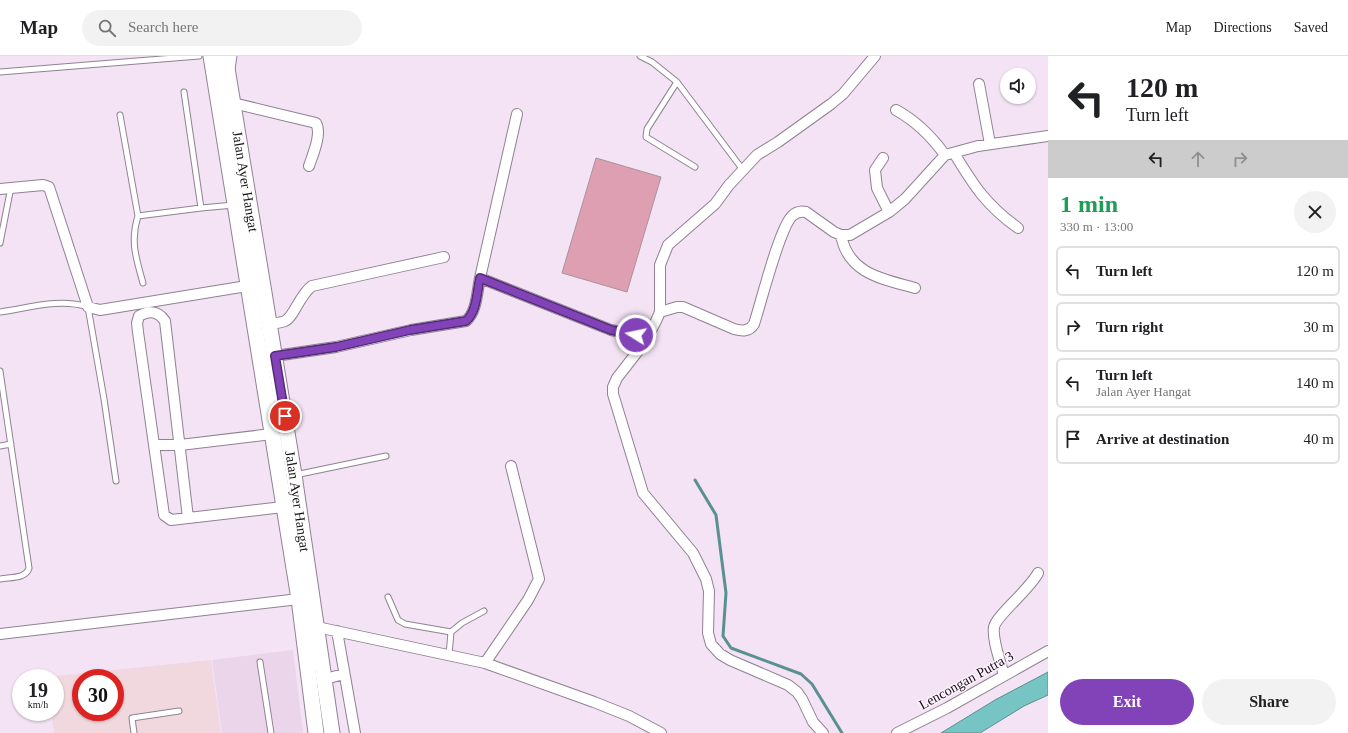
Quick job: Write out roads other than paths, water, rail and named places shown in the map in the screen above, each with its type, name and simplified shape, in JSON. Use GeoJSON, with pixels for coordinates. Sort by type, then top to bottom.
{"type":"FeatureCollection","features":[{"type":"Feature","properties":{"kind":"main road","name":"Jalan Ayer Hangat"},"geometry":{"type":"LineString","coordinates":[[225,56],[222,81],[234,205],[299,599],[316,733]]}},
{"type":"Feature","properties":{"kind":"main road","name":"Jalan Ayer Hangat"},"geometry":{"type":"LineString","coordinates":[[207,61],[222,81],[233,103],[294,475],[332,733]]}},
{"type":"Feature","properties":{"kind":"street"},"geometry":{"type":"LineString","coordinates":[[823,733],[813,722],[802,698],[797,692],[788,685],[730,660],[720,654],[711,644],[708,633],[709,591],[706,579],[693,553],[643,493],[613,394],[613,388],[617,378],[645,342],[660,312],[660,265],[668,245],[715,204],[757,155],[778,142],[843,94],[875,56]]}},
{"type":"Feature","properties":{"kind":"street"},"geometry":{"type":"LineString","coordinates":[[979,84],[990,144]]}},
{"type":"Feature","properties":{"kind":"street"},"geometry":{"type":"LineString","coordinates":[[233,103],[316,122],[319,127],[310,166]]}},
{"type":"Feature","properties":{"kind":"street"},"geometry":{"type":"LineString","coordinates":[[896,110],[909,118],[950,154],[975,188],[991,205],[1018,228]]}},
{"type":"Feature","properties":{"kind":"street"},"geometry":{"type":"LineString","coordinates":[[275,356],[336,347],[410,330],[466,321],[470,318],[473,311],[517,114]]}},
{"type":"Feature","properties":{"kind":"street"},"geometry":{"type":"LineString","coordinates":[[660,312],[677,307],[683,307],[734,329],[750,329],[754,324],[777,249],[792,216],[797,212],[806,212],[834,232],[841,235],[855,232],[888,212],[905,199],[950,154],[990,144],[1048,136]]}},
{"type":"Feature","properties":{"kind":"street"},"geometry":{"type":"LineString","coordinates":[[883,158],[875,170],[877,188],[888,212]]}},
{"type":"Feature","properties":{"kind":"street"},"geometry":{"type":"LineString","coordinates":[[0,189],[43,185],[49,187],[88,307],[100,310],[247,286]]}},
{"type":"Feature","properties":{"kind":"street"},"geometry":{"type":"LineString","coordinates":[[841,235],[848,255],[860,268],[886,280],[915,288]]}},
{"type":"Feature","properties":{"kind":"street"},"geometry":{"type":"LineString","coordinates":[[269,324],[285,321],[290,317],[301,296],[312,286],[444,257]]}},
{"type":"Feature","properties":{"kind":"street"},"geometry":{"type":"LineString","coordinates":[[480,278],[611,330],[636,335],[645,342]]}},
{"type":"Feature","properties":{"kind":"street"},"geometry":{"type":"LineString","coordinates":[[188,518],[165,321],[160,313],[152,312],[139,316],[137,323],[164,515],[171,520],[283,507]]}},
{"type":"Feature","properties":{"kind":"street"},"geometry":{"type":"LineString","coordinates":[[154,445],[180,445],[272,434]]}},
{"type":"Feature","properties":{"kind":"street"},"geometry":{"type":"LineString","coordinates":[[485,663],[528,600],[539,579],[511,466]]}},
{"type":"Feature","properties":{"kind":"street"},"geometry":{"type":"LineString","coordinates":[[1004,676],[994,635],[994,626],[998,619],[1034,582],[1038,573]]}},
{"type":"Feature","properties":{"kind":"street"},"geometry":{"type":"LineString","coordinates":[[0,634],[299,599]]}},
{"type":"Feature","properties":{"kind":"street"},"geometry":{"type":"LineString","coordinates":[[317,627],[337,630],[485,663],[594,702],[628,716],[661,733]]}},
{"type":"Feature","properties":{"kind":"street"},"geometry":{"type":"LineString","coordinates":[[337,630],[355,733]]}},
{"type":"Feature","properties":{"kind":"street","name":"Lencongan Putra 3"},"geometry":{"type":"LineString","coordinates":[[897,733],[947,708],[1048,651]]}},
{"type":"Feature","properties":{"kind":"street"},"geometry":{"type":"LineString","coordinates":[[325,679],[344,674]]}},
{"type":"Feature","properties":{"kind":"lane"},"geometry":{"type":"LineString","coordinates":[[0,72],[199,56],[207,61]]}},
{"type":"Feature","properties":{"kind":"lane"},"geometry":{"type":"LineString","coordinates":[[222,81],[234,56]]}},
{"type":"Feature","properties":{"kind":"lane"},"geometry":{"type":"LineString","coordinates":[[640,56],[652,62],[677,82],[743,170]]}},
{"type":"Feature","properties":{"kind":"lane"},"geometry":{"type":"LineString","coordinates":[[677,82],[647,130],[646,137],[695,167]]}},
{"type":"Feature","properties":{"kind":"lane"},"geometry":{"type":"LineString","coordinates":[[184,92],[201,208]]}},
{"type":"Feature","properties":{"kind":"lane"},"geometry":{"type":"LineString","coordinates":[[120,115],[138,216],[133,235],[136,257],[143,282]]}},
{"type":"Feature","properties":{"kind":"lane"},"geometry":{"type":"LineString","coordinates":[[0,243],[11,187]]}},
{"type":"Feature","properties":{"kind":"lane"},"geometry":{"type":"LineString","coordinates":[[138,216],[234,205]]}},
{"type":"Feature","properties":{"kind":"lane"},"geometry":{"type":"LineString","coordinates":[[0,312],[60,302],[77,303],[88,307],[104,398],[116,481]]}},
{"type":"Feature","properties":{"kind":"lane"},"geometry":{"type":"LineString","coordinates":[[0,371],[29,568],[23,576],[0,579]]}},
{"type":"Feature","properties":{"kind":"lane"},"geometry":{"type":"LineString","coordinates":[[0,446],[11,444]]}},
{"type":"Feature","properties":{"kind":"lane"},"geometry":{"type":"LineString","coordinates":[[294,475],[386,456]]}},
{"type":"Feature","properties":{"kind":"lane"},"geometry":{"type":"LineString","coordinates":[[388,597],[398,620],[405,624],[451,632]]}},
{"type":"Feature","properties":{"kind":"lane"},"geometry":{"type":"LineString","coordinates":[[449,655],[451,632],[462,623],[484,611]]}},
{"type":"Feature","properties":{"kind":"lane"},"geometry":{"type":"LineString","coordinates":[[260,662],[271,733]]}},
{"type":"Feature","properties":{"kind":"lane"},"geometry":{"type":"LineString","coordinates":[[134,733],[132,718],[178,711]]}},
{"type":"Feature","properties":{"kind":"waterway"},"geometry":{"type":"LineString","coordinates":[[695,480],[716,515],[726,593],[723,636],[731,648],[801,674],[812,684],[842,733]]}}]}
